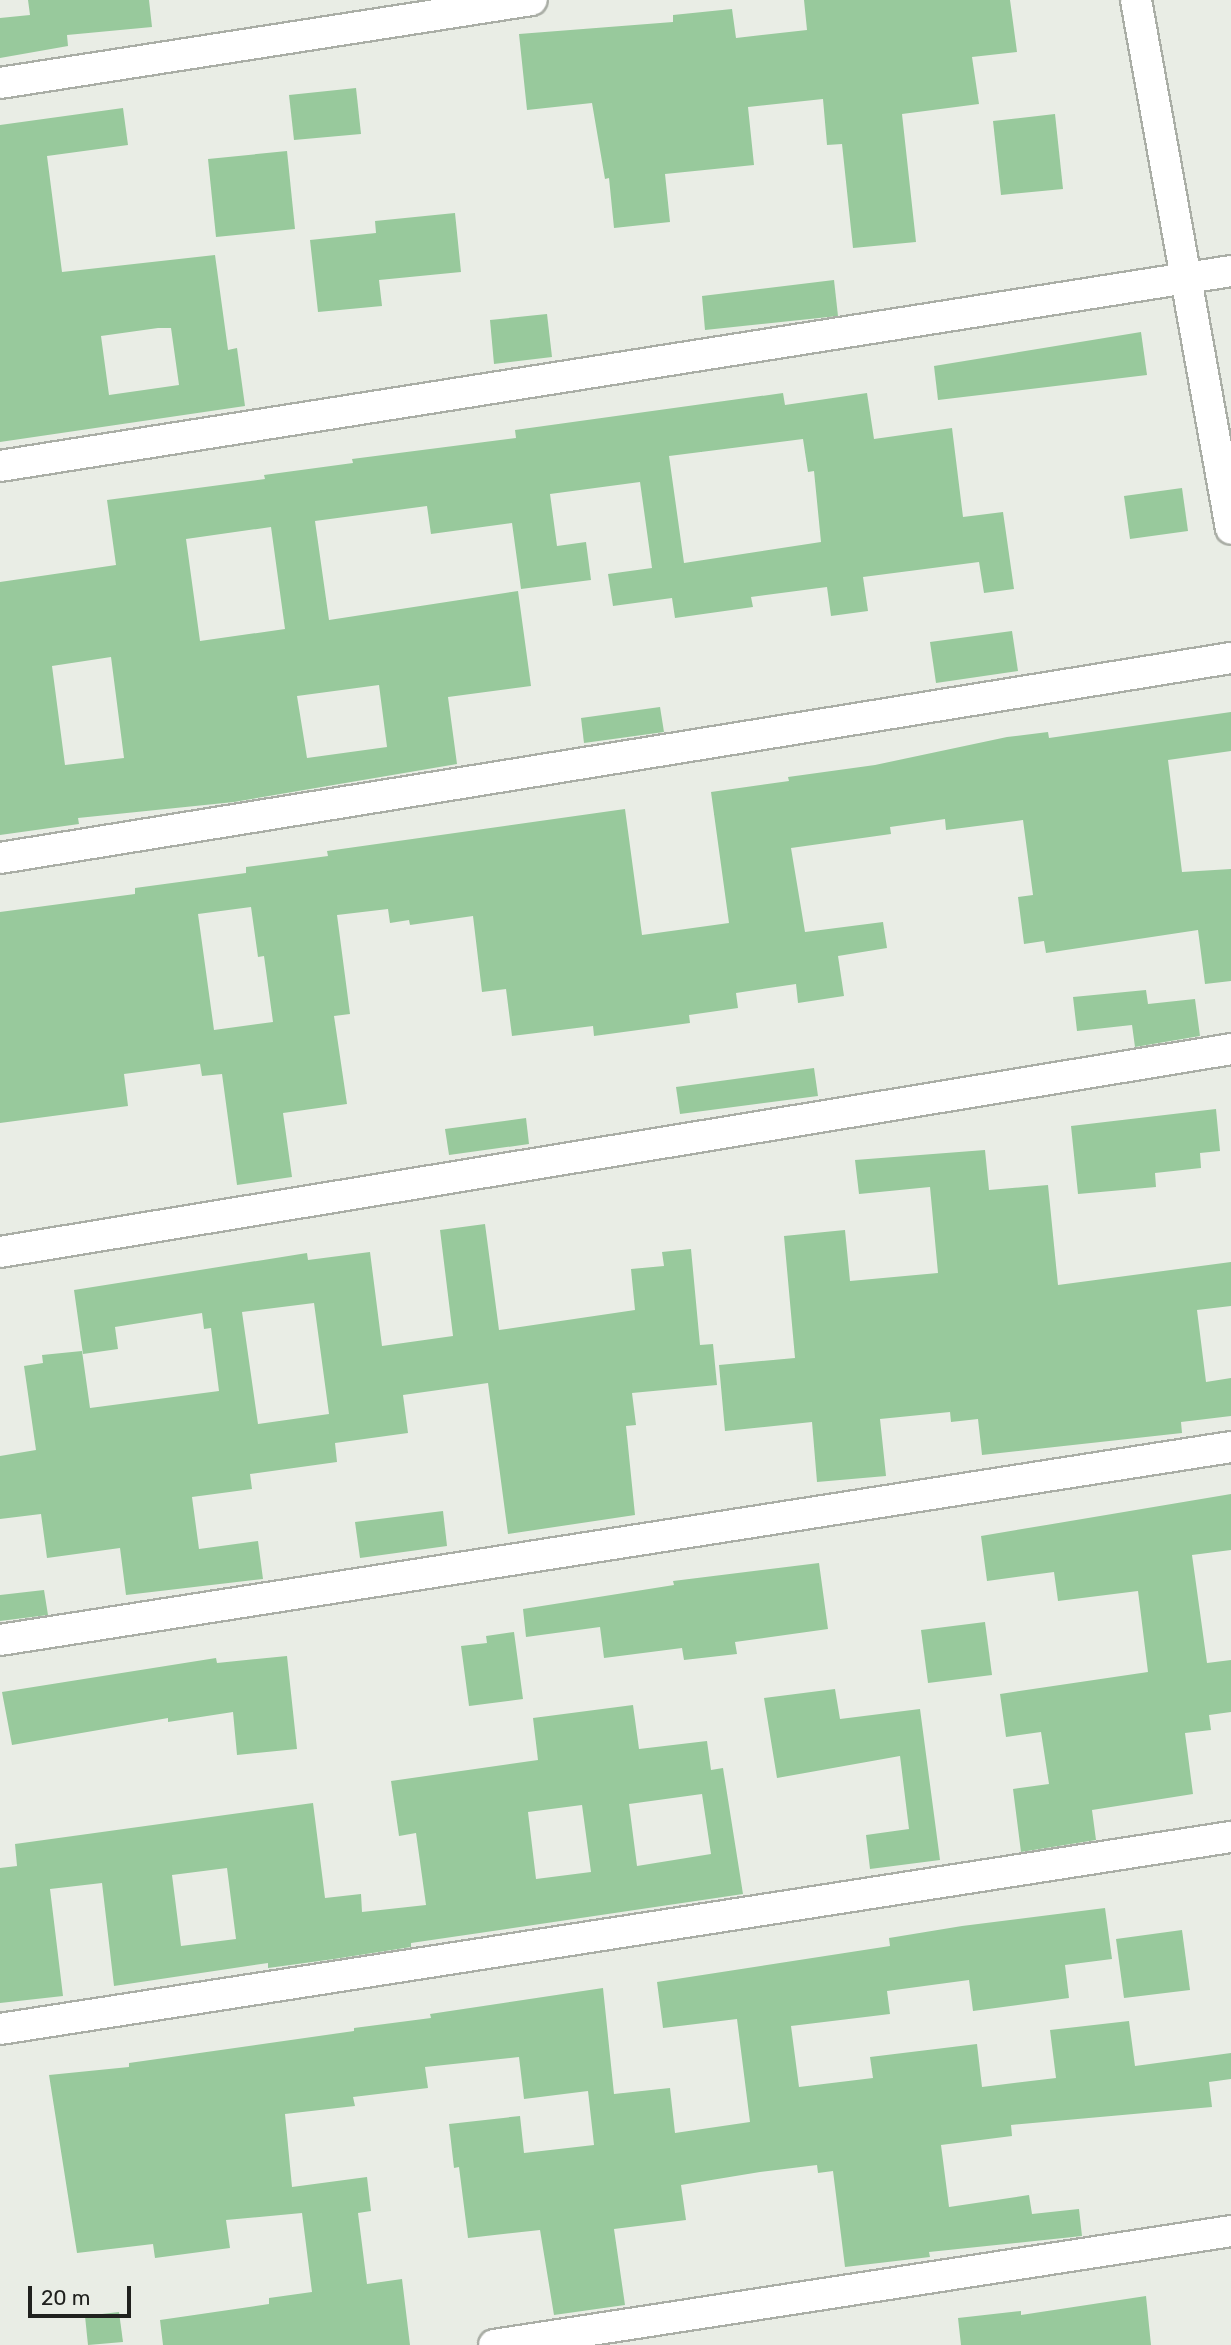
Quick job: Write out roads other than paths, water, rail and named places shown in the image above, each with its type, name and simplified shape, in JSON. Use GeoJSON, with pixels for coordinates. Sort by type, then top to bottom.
{"type":"FeatureCollection","features":[{"type":"Feature","properties":{"kind":"street"},"geometry":{"type":"LineString","coordinates":[[0,83],[532,0]]}},
{"type":"Feature","properties":{"kind":"street"},"geometry":{"type":"LineString","coordinates":[[1136,0],[1231,530]]}},
{"type":"Feature","properties":{"kind":"street"},"geometry":{"type":"LineString","coordinates":[[0,466],[1231,271]]}},
{"type":"Feature","properties":{"kind":"street"},"geometry":{"type":"LineString","coordinates":[[0,858],[1231,658]]}},
{"type":"Feature","properties":{"kind":"street"},"geometry":{"type":"LineString","coordinates":[[0,1252],[1231,1049]]}},
{"type":"Feature","properties":{"kind":"street"},"geometry":{"type":"LineString","coordinates":[[0,1640],[1231,1447]]}},
{"type":"Feature","properties":{"kind":"street"},"geometry":{"type":"LineString","coordinates":[[0,2029],[1231,1837]]}},
{"type":"Feature","properties":{"kind":"street"},"geometry":{"type":"LineString","coordinates":[[494,2345],[1231,2231]]}}]}
